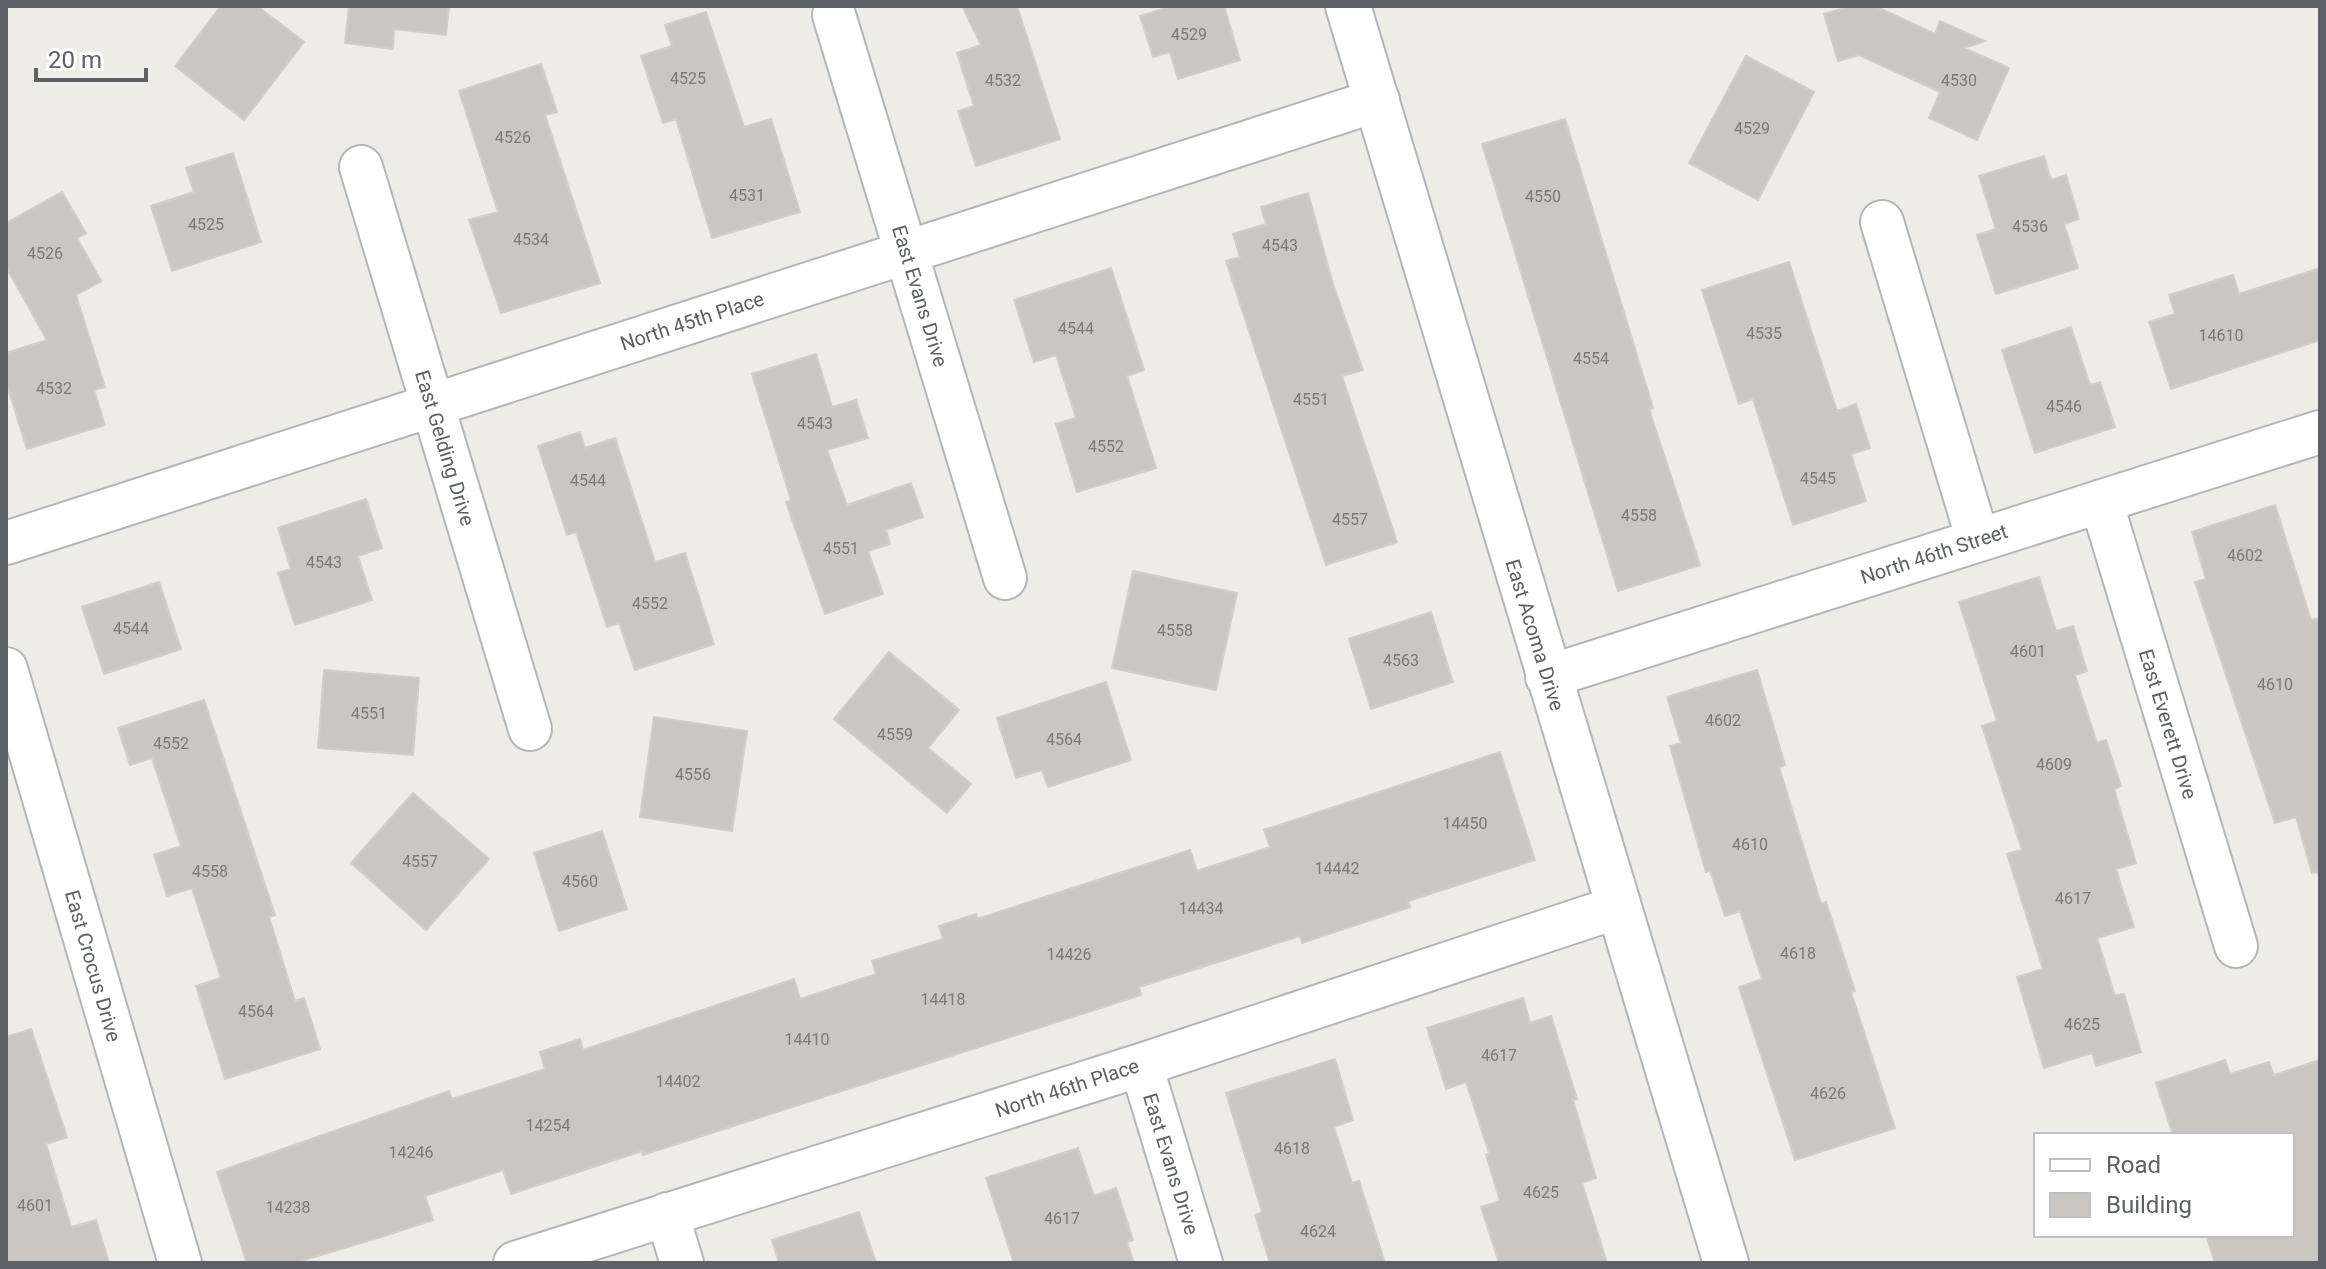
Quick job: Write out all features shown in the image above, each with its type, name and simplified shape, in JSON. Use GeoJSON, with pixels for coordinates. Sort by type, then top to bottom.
{"type":"FeatureCollection","features":[{"type":"Feature","properties":{"kind":"street","name":"East Acoma Drive"},"geometry":{"type":"LineString","coordinates":[[1348,6],[1547,677],[1726,1263]]}},
{"type":"Feature","properties":{"kind":"street","name":"East Evans Drive"},"geometry":{"type":"LineString","coordinates":[[834,15],[1005,578]]}},
{"type":"Feature","properties":{"kind":"street","name":"North 45th Place"},"geometry":{"type":"LineString","coordinates":[[6,543],[1378,100]]}},
{"type":"Feature","properties":{"kind":"street","name":"East Gelding Drive"},"geometry":{"type":"LineString","coordinates":[[361,167],[530,729]]}},
{"type":"Feature","properties":{"kind":"street"},"geometry":{"type":"LineString","coordinates":[[1882,222],[1978,540]]}},
{"type":"Feature","properties":{"kind":"street","name":"North 46th Street"},"geometry":{"type":"LineString","coordinates":[[1547,677],[2320,432]]}},
{"type":"Feature","properties":{"kind":"street","name":"East Everett Drive"},"geometry":{"type":"LineString","coordinates":[[2101,501],[2236,946]]}},
{"type":"Feature","properties":{"kind":"street","name":"East Crocus Drive"},"geometry":{"type":"LineString","coordinates":[[6,669],[180,1263]]}},
{"type":"Feature","properties":{"kind":"street","name":"North 46th Place"},"geometry":{"type":"LineString","coordinates":[[515,1263],[1141,1065],[1618,907]]}},
{"type":"Feature","properties":{"kind":"street","name":"East Evans Drive"},"geometry":{"type":"LineString","coordinates":[[1141,1065],[1201,1263]]}},
{"type":"Feature","properties":{"kind":"street"},"geometry":{"type":"LineString","coordinates":[[667,1214],[682,1263]]}},
{"type":"Feature","properties":{"kind":"building"},"geometry":{"type":"Polygon","coordinates":[[[221,6],[257,6],[304,42],[244,120],[175,66],[221,6]]]}},
{"type":"Feature","properties":{"kind":"building"},"geometry":{"type":"Polygon","coordinates":[[[349,6],[449,6],[446,35],[394,29],[393,49],[345,43],[349,6]]]}},
{"type":"Feature","properties":{"kind":"building"},"geometry":{"type":"Polygon","coordinates":[[[962,6],[1017,6],[1060,139],[976,166],[958,111],[974,106],[957,53],[981,45],[962,6]]]}},
{"type":"Feature","properties":{"kind":"building"},"geometry":{"type":"Polygon","coordinates":[[[1173,6],[1224,6],[1240,60],[1178,79],[1170,52],[1153,57],[1140,16],[1173,6]]]}},
{"type":"Feature","properties":{"kind":"building"},"geometry":{"type":"Polygon","coordinates":[[[1851,6],[1875,6],[1935,34],[1940,21],[1985,41],[1964,48],[2009,68],[1977,140],[1929,118],[1940,92],[1859,55],[1838,61],[1824,14],[1851,6]]]}},
{"type":"Feature","properties":{"kind":"building"},"geometry":{"type":"Polygon","coordinates":[[[706,12],[744,127],[771,119],[800,212],[712,238],[676,119],[663,123],[641,56],[672,46],[665,25],[706,12]]]}},
{"type":"Feature","properties":{"kind":"building"},"geometry":{"type":"Polygon","coordinates":[[[1746,56],[1814,92],[1758,200],[1689,163],[1746,56]]]}},
{"type":"Feature","properties":{"kind":"building"},"geometry":{"type":"Polygon","coordinates":[[[541,64],[557,112],[545,115],[600,283],[501,313],[469,220],[498,212],[459,91],[541,64]]]}},
{"type":"Feature","properties":{"kind":"building"},"geometry":{"type":"Polygon","coordinates":[[[1565,119],[1653,408],[1649,409],[1700,565],[1618,591],[1482,144],[1565,119]]]}},
{"type":"Feature","properties":{"kind":"building"},"geometry":{"type":"Polygon","coordinates":[[[233,153],[261,242],[172,271],[151,206],[194,192],[186,168],[233,153]]]}},
{"type":"Feature","properties":{"kind":"building"},"geometry":{"type":"Polygon","coordinates":[[[2044,156],[2051,180],[2066,175],[2079,219],[2064,224],[2078,268],[1996,294],[1977,235],[1996,229],[1979,176],[2044,156]]]}},
{"type":"Feature","properties":{"kind":"building"},"geometry":{"type":"Polygon","coordinates":[[[62,192],[86,233],[77,238],[101,281],[76,295],[105,387],[94,390],[105,425],[27,449],[6,382],[6,353],[47,340],[6,267],[6,223],[62,192]]]}},
{"type":"Feature","properties":{"kind":"building"},"geometry":{"type":"Polygon","coordinates":[[[1308,193],[1333,284],[1363,370],[1342,376],[1397,542],[1326,565],[1226,261],[1240,257],[1233,234],[1266,224],[1261,207],[1308,193]]]}},
{"type":"Feature","properties":{"kind":"building"},"geometry":{"type":"Polygon","coordinates":[[[1789,262],[1837,411],[1856,404],[1870,448],[1851,454],[1866,501],[1793,525],[1753,399],[1739,404],[1702,290],[1789,262]]]}},
{"type":"Feature","properties":{"kind":"building"},"geometry":{"type":"Polygon","coordinates":[[[1111,268],[1144,370],[1127,376],[1156,468],[1077,492],[1056,424],[1076,418],[1056,355],[1034,362],[1014,300],[1111,268]]]}},
{"type":"Feature","properties":{"kind":"building"},"geometry":{"type":"Polygon","coordinates":[[[2320,268],[2320,340],[2171,389],[2149,322],[2175,314],[2169,295],[2233,275],[2239,294],[2320,268]]]}},
{"type":"Feature","properties":{"kind":"building"},"geometry":{"type":"Polygon","coordinates":[[[2071,327],[2090,385],[2100,382],[2115,427],[2035,453],[2002,350],[2071,327]]]}},
{"type":"Feature","properties":{"kind":"building"},"geometry":{"type":"Polygon","coordinates":[[[816,354],[832,407],[856,400],[868,438],[827,450],[847,505],[911,483],[923,517],[886,530],[890,544],[868,551],[883,594],[825,614],[786,502],[791,500],[752,374],[816,354]]]}},
{"type":"Feature","properties":{"kind":"building"},"geometry":{"type":"Polygon","coordinates":[[[580,432],[585,448],[615,438],[655,562],[685,553],[714,644],[635,670],[619,623],[607,627],[576,532],[567,535],[538,446],[580,432]]]}},
{"type":"Feature","properties":{"kind":"building"},"geometry":{"type":"Polygon","coordinates":[[[366,499],[382,548],[358,556],[372,600],[295,625],[278,573],[291,569],[278,528],[366,499]]]}},
{"type":"Feature","properties":{"kind":"building"},"geometry":{"type":"Polygon","coordinates":[[[2275,505],[2311,620],[2320,618],[2320,872],[2312,873],[2296,817],[2275,823],[2195,582],[2206,579],[2192,532],[2275,505]]]}},
{"type":"Feature","properties":{"kind":"building"},"geometry":{"type":"Polygon","coordinates":[[[1133,571],[1237,593],[1216,690],[1112,668],[1133,571]]]}},
{"type":"Feature","properties":{"kind":"building"},"geometry":{"type":"Polygon","coordinates":[[[2039,577],[2056,631],[2073,626],[2087,671],[2075,675],[2097,743],[2106,740],[2121,786],[2114,789],[2136,863],[2116,869],[2134,927],[2097,938],[2115,996],[2124,994],[2141,1052],[2096,1066],[2092,1053],[2044,1068],[2017,977],[2043,969],[2007,854],[2022,850],[1982,726],[1997,721],[1959,602],[2039,577]]]}},
{"type":"Feature","properties":{"kind":"building"},"geometry":{"type":"Polygon","coordinates":[[[159,582],[181,649],[104,674],[82,607],[159,582]]]}},
{"type":"Feature","properties":{"kind":"building"},"geometry":{"type":"Polygon","coordinates":[[[1431,612],[1453,682],[1371,709],[1349,639],[1431,612]]]}},
{"type":"Feature","properties":{"kind":"building"},"geometry":{"type":"Polygon","coordinates":[[[889,652],[959,710],[928,748],[971,784],[947,813],[834,719],[889,652]]]}},
{"type":"Feature","properties":{"kind":"building"},"geometry":{"type":"Polygon","coordinates":[[[324,670],[419,678],[413,755],[318,748],[324,670]]]}},
{"type":"Feature","properties":{"kind":"building"},"geometry":{"type":"Polygon","coordinates":[[[1757,670],[1785,765],[1779,767],[1821,904],[1826,902],[1855,991],[1851,992],[1895,1128],[1795,1160],[1739,987],[1762,979],[1740,911],[1725,916],[1710,870],[1706,872],[1670,746],[1681,743],[1667,697],[1757,670]]]}},
{"type":"Feature","properties":{"kind":"building"},"geometry":{"type":"Polygon","coordinates":[[[1106,682],[1131,760],[1048,787],[1042,770],[1016,778],[997,718],[1106,682]]]}},
{"type":"Feature","properties":{"kind":"building"},"geometry":{"type":"Polygon","coordinates":[[[204,700],[275,915],[269,917],[295,1001],[304,998],[320,1049],[225,1079],[196,986],[221,978],[192,888],[167,896],[154,855],[181,846],[152,758],[130,765],[118,728],[204,700]]]}},
{"type":"Feature","properties":{"kind":"building"},"geometry":{"type":"Polygon","coordinates":[[[654,717],[747,731],[732,831],[640,817],[654,717]]]}},
{"type":"Feature","properties":{"kind":"building"},"geometry":{"type":"Polygon","coordinates":[[[1500,752],[1535,860],[1408,901],[1410,907],[1302,943],[1300,936],[1139,987],[1141,995],[643,1155],[642,1151],[511,1194],[503,1170],[425,1196],[433,1220],[381,1237],[294,1263],[247,1263],[217,1172],[449,1091],[452,1099],[545,1069],[540,1052],[580,1039],[583,1050],[794,979],[800,999],[876,974],[872,961],[943,939],[939,926],[976,914],[977,919],[1190,850],[1197,871],[1270,847],[1264,830],[1500,752]]]}},
{"type":"Feature","properties":{"kind":"building"},"geometry":{"type":"Polygon","coordinates":[[[413,793],[489,859],[426,930],[351,863],[413,793]]]}},
{"type":"Feature","properties":{"kind":"building"},"geometry":{"type":"Polygon","coordinates":[[[602,831],[627,909],[559,931],[534,853],[602,831]]]}},
{"type":"Feature","properties":{"kind":"building"},"geometry":{"type":"Polygon","coordinates":[[[1523,998],[1530,1023],[1551,1016],[1577,1099],[1573,1100],[1596,1178],[1582,1183],[1607,1263],[1499,1263],[1481,1207],[1500,1201],[1486,1155],[1489,1153],[1466,1082],[1446,1089],[1427,1028],[1523,998]]]}},
{"type":"Feature","properties":{"kind":"building"},"geometry":{"type":"Polygon","coordinates":[[[31,1029],[67,1137],[46,1144],[71,1227],[96,1220],[109,1263],[6,1263],[6,1037],[31,1029]]]}},
{"type":"Feature","properties":{"kind":"building"},"geometry":{"type":"Polygon","coordinates":[[[1335,1059],[1353,1120],[1334,1127],[1352,1183],[1359,1181],[1385,1263],[1270,1263],[1255,1215],[1262,1212],[1226,1093],[1335,1059]]]}},
{"type":"Feature","properties":{"kind":"building"},"geometry":{"type":"Polygon","coordinates":[[[2225,1060],[2230,1074],[2269,1062],[2274,1075],[2320,1060],[2320,1263],[2215,1263],[2207,1237],[2294,1237],[2294,1133],[2172,1133],[2156,1083],[2225,1060]]]}},
{"type":"Feature","properties":{"kind":"building"},"geometry":{"type":"Polygon","coordinates":[[[1078,1148],[1094,1196],[1116,1188],[1133,1240],[1127,1242],[1134,1263],[1014,1263],[986,1178],[1078,1148]]]}},
{"type":"Feature","properties":{"kind":"building"},"geometry":{"type":"Polygon","coordinates":[[[859,1212],[876,1263],[779,1263],[772,1240],[859,1212]]]}}]}
